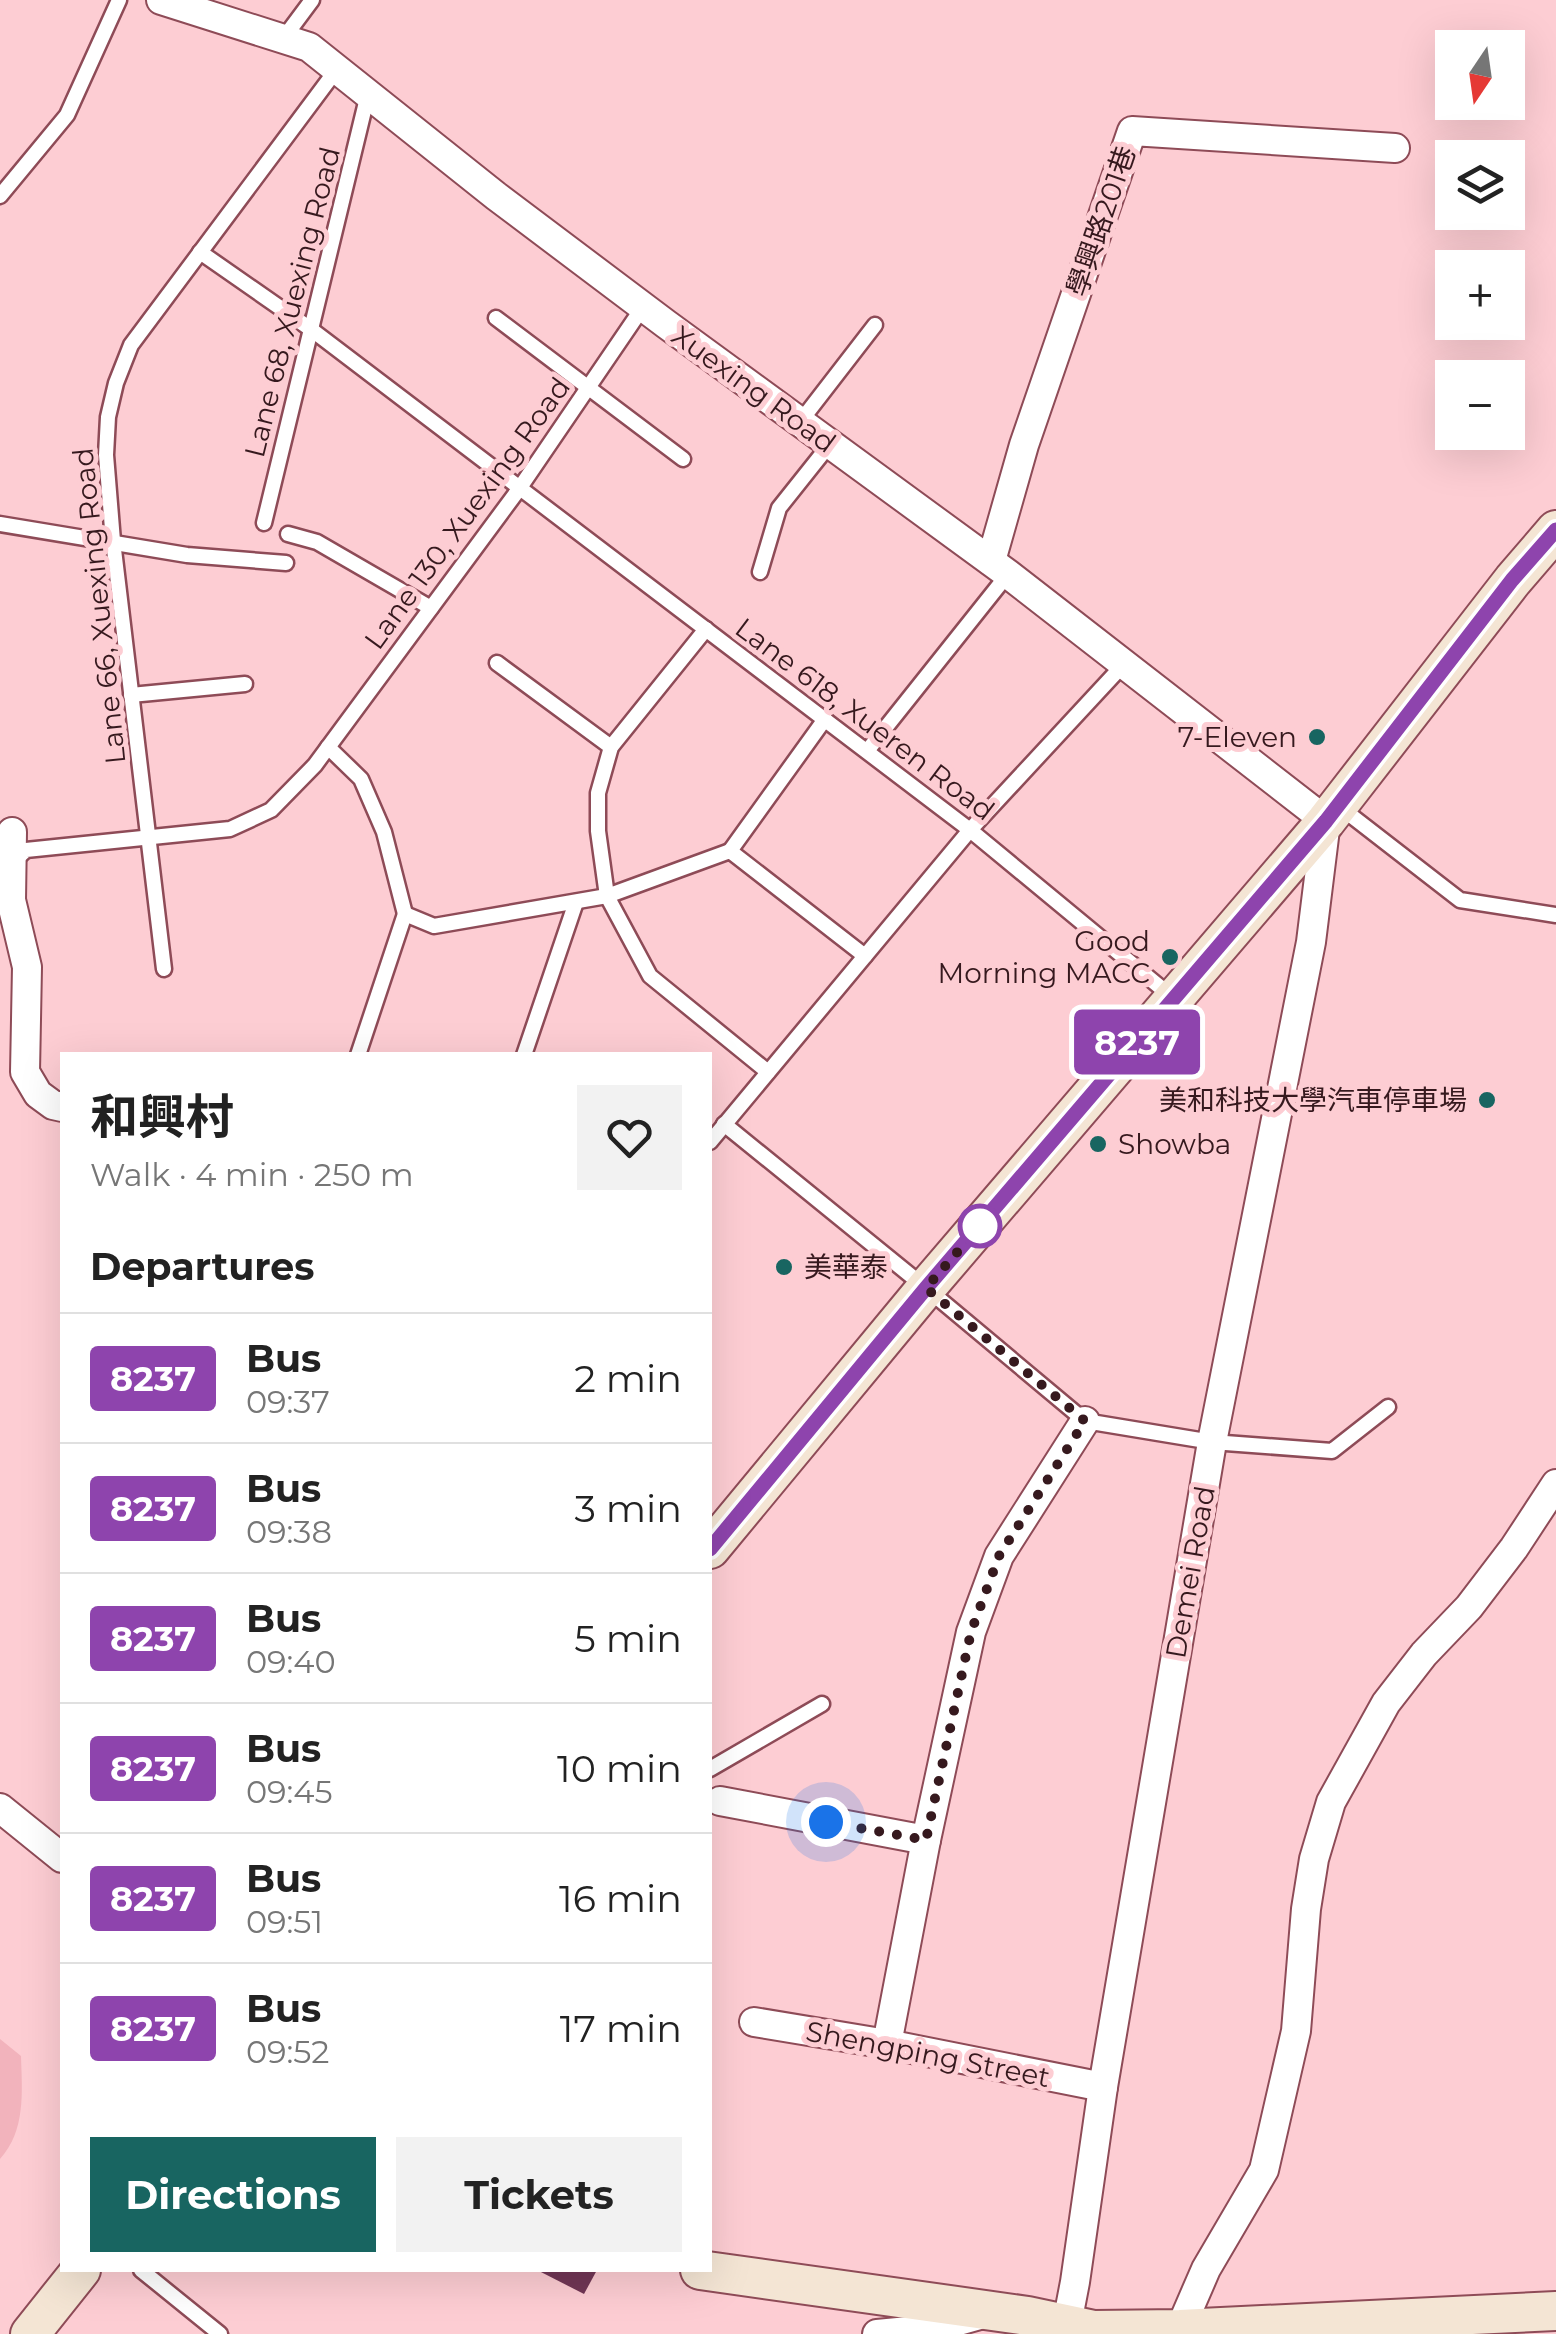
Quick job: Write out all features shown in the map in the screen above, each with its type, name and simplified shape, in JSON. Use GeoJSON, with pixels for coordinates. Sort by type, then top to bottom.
{"type":"FeatureCollection","features":[{"type":"Feature","properties":{"kind":"main road"},"geometry":{"type":"LineString","coordinates":[[712,1547],[926,1288],[1332,813],[1512,580],[1556,530]]}},
{"type":"Feature","properties":{"kind":"main road"},"geometry":{"type":"LineString","coordinates":[[30,2334],[79,2272]]}},
{"type":"Feature","properties":{"kind":"main road"},"geometry":{"type":"LineString","coordinates":[[712,2272],[1028,2316],[1066,2330],[1180,2329],[1556,2310]]}},
{"type":"Feature","properties":{"kind":"street","name":"Xuexing Road"},"geometry":{"type":"LineString","coordinates":[[161,0],[310,47],[643,307],[1000,568],[1124,664],[1332,813]]}},
{"type":"Feature","properties":{"kind":"street","name":"學興路201巷"},"geometry":{"type":"LineString","coordinates":[[1000,568],[1024,446],[1132,131],[1395,148]]}},
{"type":"Feature","properties":{"kind":"street","name":"Demei Road"},"geometry":{"type":"LineString","coordinates":[[1066,2330],[1103,2086],[1212,1442],[1311,942],[1332,813]]}},
{"type":"Feature","properties":{"kind":"street"},"geometry":{"type":"LineString","coordinates":[[12,832],[11,900],[27,967],[25,1072],[38,1094],[60,1107]]}},
{"type":"Feature","properties":{"kind":"street"},"geometry":{"type":"LineString","coordinates":[[887,2044],[971,1632],[999,1556],[1085,1421]]}},
{"type":"Feature","properties":{"kind":"street"},"geometry":{"type":"LineString","coordinates":[[1180,2329],[1206,2268],[1264,2170],[1296,2031],[1306,1909],[1314,1859],[1331,1802],[1386,1703],[1424,1654],[1469,1607],[1556,1484]]}},
{"type":"Feature","properties":{"kind":"street"},"geometry":{"type":"LineString","coordinates":[[720,1801],[926,1840]]}},
{"type":"Feature","properties":{"kind":"street"},"geometry":{"type":"LineString","coordinates":[[0,1808],[60,1856]]}},
{"type":"Feature","properties":{"kind":"street","name":"Shengping Street"},"geometry":{"type":"LineString","coordinates":[[754,2022],[1103,2086]]}},
{"type":"Feature","properties":{"kind":"street"},"geometry":{"type":"LineString","coordinates":[[877,2334],[930,2329],[994,2311]]}},
{"type":"Feature","properties":{"kind":"lane"},"geometry":{"type":"LineString","coordinates":[[0,196],[67,114],[120,0]]}},
{"type":"Feature","properties":{"kind":"lane"},"geometry":{"type":"LineString","coordinates":[[283,40],[312,0]]}},
{"type":"Feature","properties":{"kind":"lane","name":"Lane 66, Xuexing Road"},"geometry":{"type":"LineString","coordinates":[[164,968],[113,541],[106,455],[108,416],[131,345],[337,69]]}},
{"type":"Feature","properties":{"kind":"lane","name":"Lane 68, Xuexing Road"},"geometry":{"type":"LineString","coordinates":[[264,523],[368,94]]}},
{"type":"Feature","properties":{"kind":"lane","name":"Lane 618, Xueren Road"},"geometry":{"type":"LineString","coordinates":[[200,252],[312,330],[867,751],[970,830],[1174,998]]}},
{"type":"Feature","properties":{"kind":"lane","name":"Lane 130, Xuexing Road"},"geometry":{"type":"LineString","coordinates":[[12,863],[26,850],[230,829],[272,810],[328,748],[519,489],[643,307]]}},
{"type":"Feature","properties":{"kind":"lane"},"geometry":{"type":"LineString","coordinates":[[496,318],[683,459]]}},
{"type":"Feature","properties":{"kind":"lane"},"geometry":{"type":"LineString","coordinates":[[800,422],[876,326]]}},
{"type":"Feature","properties":{"kind":"lane"},"geometry":{"type":"LineString","coordinates":[[760,572],[779,508],[830,444]]}},
{"type":"Feature","properties":{"kind":"lane"},"geometry":{"type":"LineString","coordinates":[[0,524],[187,555],[286,563]]}},
{"type":"Feature","properties":{"kind":"lane"},"geometry":{"type":"LineString","coordinates":[[288,534],[317,542],[431,608]]}},
{"type":"Feature","properties":{"kind":"lane"},"geometry":{"type":"LineString","coordinates":[[867,751],[1000,568]]}},
{"type":"Feature","properties":{"kind":"lane"},"geometry":{"type":"LineString","coordinates":[[706,629],[611,747],[598,792],[598,830],[607,896],[650,976],[768,1072]]}},
{"type":"Feature","properties":{"kind":"lane"},"geometry":{"type":"LineString","coordinates":[[497,663],[611,747]]}},
{"type":"Feature","properties":{"kind":"lane"},"geometry":{"type":"LineString","coordinates":[[712,1139],[970,830],[1124,664]]}},
{"type":"Feature","properties":{"kind":"lane"},"geometry":{"type":"LineString","coordinates":[[132,695],[244,684]]}},
{"type":"Feature","properties":{"kind":"lane"},"geometry":{"type":"LineString","coordinates":[[405,914],[434,926],[607,896],[730,851],[825,720]]}},
{"type":"Feature","properties":{"kind":"lane"},"geometry":{"type":"LineString","coordinates":[[328,748],[361,779],[384,832],[405,914],[359,1052]]}},
{"type":"Feature","properties":{"kind":"lane"},"geometry":{"type":"LineString","coordinates":[[1332,813],[1460,900],[1556,914]]}},
{"type":"Feature","properties":{"kind":"lane"},"geometry":{"type":"LineString","coordinates":[[730,851],[865,956]]}},
{"type":"Feature","properties":{"kind":"lane"},"geometry":{"type":"LineString","coordinates":[[525,1052],[576,902]]}},
{"type":"Feature","properties":{"kind":"lane"},"geometry":{"type":"LineString","coordinates":[[724,1124],[1085,1421],[1212,1442],[1332,1451],[1388,1407]]}},
{"type":"Feature","properties":{"kind":"lane"},"geometry":{"type":"LineString","coordinates":[[712,1767],[822,1704]]}},
{"type":"Feature","properties":{"kind":"lane"},"geometry":{"type":"LineString","coordinates":[[143,2272],[220,2334]]}},
{"type":"Feature","properties":{"kind":"shaded area"},"geometry":{"type":"Polygon","coordinates":[[[0,2039],[21,2056],[22,2084],[18,2123],[0,2159],[0,2039]]]}},
{"type":"Feature","properties":{"kind":"building"},"geometry":{"type":"Polygon","coordinates":[[[541,2272],[596,2272],[584,2294],[541,2272]]]}},
{"type":"Feature","properties":{"kind":"bus line","name":"8237"},"geometry":{"type":"LineString","coordinates":[[712,1547],[926,1288],[1326,821],[1512,580],[1556,530]]}},
{"type":"Feature","properties":{"kind":"place","name":"7-Eleven"},"geometry":{"type":"Point","coordinates":[1317,737]}},
{"type":"Feature","properties":{"kind":"place","name":"Good Morning MACC"},"geometry":{"type":"Point","coordinates":[1170,957]}},
{"type":"Feature","properties":{"kind":"place","name":"美和科技大學汽車停車場"},"geometry":{"type":"Point","coordinates":[1487,1100]}},
{"type":"Feature","properties":{"kind":"place","name":"Showba"},"geometry":{"type":"Point","coordinates":[1098,1144]}},
{"type":"Feature","properties":{"kind":"place","name":"美華泰"},"geometry":{"type":"Point","coordinates":[784,1267]}},
{"type":"Feature","properties":{"kind":"route"},"geometry":{"type":"LineString","coordinates":[[826,1822],[926,1840],[971,1632],[999,1556],[1085,1421],[926,1288],[980,1226]]}}]}
